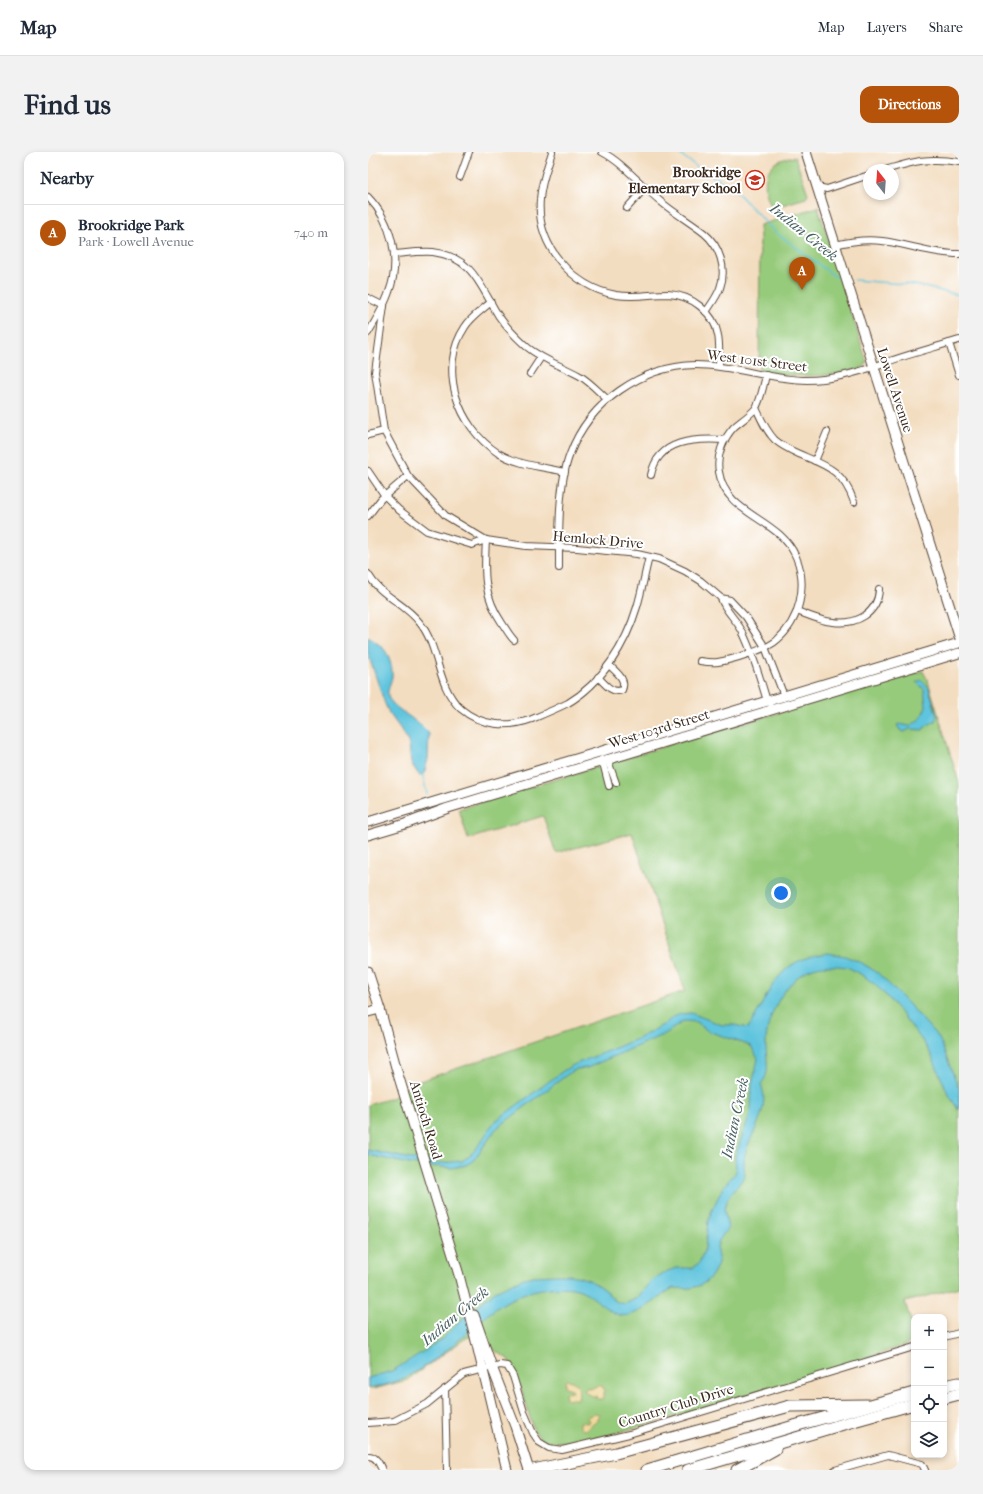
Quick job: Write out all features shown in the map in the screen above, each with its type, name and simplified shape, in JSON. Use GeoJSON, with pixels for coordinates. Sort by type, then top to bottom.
{"type":"FeatureCollection","features":[{"type":"Feature","properties":{"kind":"highway"},"geometry":{"type":"LineString","coordinates":[[947,1385],[959,1383]]}},
{"type":"Feature","properties":{"kind":"highway"},"geometry":{"type":"LineString","coordinates":[[647,1470],[866,1405],[911,1394]]}},
{"type":"Feature","properties":{"kind":"highway"},"geometry":{"type":"LineString","coordinates":[[947,1397],[959,1394]]}},
{"type":"Feature","properties":{"kind":"highway"},"geometry":{"type":"LineString","coordinates":[[533,1470],[616,1453],[790,1406],[866,1405]]}},
{"type":"Feature","properties":{"kind":"highway"},"geometry":{"type":"LineString","coordinates":[[688,1470],[793,1438],[911,1405]]}},
{"type":"Feature","properties":{"kind":"highway"},"geometry":{"type":"LineString","coordinates":[[737,1470],[793,1438]]}},
{"type":"Feature","properties":{"kind":"main road","name":"Lowell Avenue"},"geometry":{"type":"LineString","coordinates":[[806,152],[959,636]]}},
{"type":"Feature","properties":{"kind":"main road","name":"West 103rd Street"},"geometry":{"type":"LineString","coordinates":[[368,822],[959,643]]}},
{"type":"Feature","properties":{"kind":"main road","name":"West 103rd Street"},"geometry":{"type":"LineString","coordinates":[[368,835],[448,808],[959,653]]}},
{"type":"Feature","properties":{"kind":"main road","name":"Antioch Road"},"geometry":{"type":"LineString","coordinates":[[368,972],[478,1335],[487,1368],[507,1470]]}},
{"type":"Feature","properties":{"kind":"main road"},"geometry":{"type":"LineString","coordinates":[[368,1012],[380,1009]]}},
{"type":"Feature","properties":{"kind":"main road","name":"Antioch Road"},"geometry":{"type":"LineString","coordinates":[[487,1368],[515,1426],[529,1470]]}},
{"type":"Feature","properties":{"kind":"street"},"geometry":{"type":"LineString","coordinates":[[460,176],[469,152]]}},
{"type":"Feature","properties":{"kind":"street"},"geometry":{"type":"LineString","coordinates":[[552,152],[541,190],[540,212],[548,244],[562,264],[582,282],[606,292],[630,297],[663,294],[676,295],[694,301],[706,312],[714,322],[718,331],[720,345],[719,366]]}},
{"type":"Feature","properties":{"kind":"street"},"geometry":{"type":"LineString","coordinates":[[602,152],[614,160],[665,206],[706,234],[714,243],[723,268],[718,294],[706,312]]}},
{"type":"Feature","properties":{"kind":"street"},"geometry":{"type":"LineString","coordinates":[[899,167],[925,160],[941,159],[959,162]]}},
{"type":"Feature","properties":{"kind":"street"},"geometry":{"type":"LineString","coordinates":[[817,187],[827,189],[863,177]]}},
{"type":"Feature","properties":{"kind":"street"},"geometry":{"type":"LineString","coordinates":[[627,208],[645,188]]}},
{"type":"Feature","properties":{"kind":"street","name":"Hemlock Drive"},"geometry":{"type":"LineString","coordinates":[[368,197],[384,220],[390,235],[394,254],[394,269],[391,286],[384,306],[371,371],[384,431],[408,476],[446,516],[486,540],[526,546],[624,552],[671,564],[702,581],[721,598],[724,606],[734,617],[741,629],[752,653],[767,701]]}},
{"type":"Feature","properties":{"kind":"street"},"geometry":{"type":"LineString","coordinates":[[835,245],[857,240],[882,240],[934,252],[959,254]]}},
{"type":"Feature","properties":{"kind":"street"},"geometry":{"type":"LineString","coordinates":[[394,254],[433,252],[452,257],[463,264],[474,274],[498,314],[512,332],[541,357],[581,377],[608,400]]}},
{"type":"Feature","properties":{"kind":"street"},"geometry":{"type":"LineString","coordinates":[[368,298],[384,306]]}},
{"type":"Feature","properties":{"kind":"street"},"geometry":{"type":"LineString","coordinates":[[491,302],[470,320],[464,328],[457,343],[454,356],[453,379],[455,392],[462,412],[477,435],[487,445],[499,453],[522,463],[565,472]]}},
{"type":"Feature","properties":{"kind":"street","name":"Hemlock Drive"},"geometry":{"type":"LineString","coordinates":[[368,333],[384,306]]}},
{"type":"Feature","properties":{"kind":"street","name":"West 101st Street"},"geometry":{"type":"LineString","coordinates":[[559,568],[562,489],[570,453],[578,436],[594,412],[623,387],[636,380],[658,372],[682,366],[696,365],[719,366],[789,379],[830,379],[847,376],[959,340]]}},
{"type":"Feature","properties":{"kind":"street"},"geometry":{"type":"LineString","coordinates":[[949,343],[959,375]]}},
{"type":"Feature","properties":{"kind":"street"},"geometry":{"type":"LineString","coordinates":[[530,374],[541,357]]}},
{"type":"Feature","properties":{"kind":"street"},"geometry":{"type":"LineString","coordinates":[[700,661],[719,662],[752,653],[776,641],[791,623],[797,610],[801,594],[802,581],[796,557],[791,548],[779,533],[737,504],[726,491],[719,472],[718,463],[725,440],[735,427],[756,408],[766,375]]}},
{"type":"Feature","properties":{"kind":"street"},"geometry":{"type":"LineString","coordinates":[[756,408],[775,440],[783,446],[829,467],[838,474],[847,486],[854,502]]}},
{"type":"Feature","properties":{"kind":"street"},"geometry":{"type":"LineString","coordinates":[[368,435],[384,431]]}},
{"type":"Feature","properties":{"kind":"street"},"geometry":{"type":"LineString","coordinates":[[814,461],[827,432]]}},
{"type":"Feature","properties":{"kind":"street"},"geometry":{"type":"LineString","coordinates":[[651,475],[652,468],[660,456],[675,445],[694,439],[725,440]]}},
{"type":"Feature","properties":{"kind":"street","name":"Hemlock Drive"},"geometry":{"type":"LineString","coordinates":[[368,471],[385,496],[399,510],[427,531],[472,545],[486,540]]}},
{"type":"Feature","properties":{"kind":"street"},"geometry":{"type":"LineString","coordinates":[[368,516],[385,496],[408,476]]}},
{"type":"Feature","properties":{"kind":"street"},"geometry":{"type":"LineString","coordinates":[[486,540],[484,573],[488,594],[494,612],[514,640]]}},
{"type":"Feature","properties":{"kind":"street"},"geometry":{"type":"LineString","coordinates":[[368,574],[380,590],[402,605],[420,623],[427,633],[434,648],[446,687],[457,705],[470,716],[478,720],[487,723],[509,725],[528,720],[569,702],[583,692],[609,665],[624,640],[630,626],[639,597],[648,557]]}},
{"type":"Feature","properties":{"kind":"street"},"geometry":{"type":"LineString","coordinates":[[797,610],[832,622],[852,621],[861,618],[874,609],[878,600],[879,589]]}},
{"type":"Feature","properties":{"kind":"street","name":"Hemlock Drive"},"geometry":{"type":"LineString","coordinates":[[721,598],[730,600],[753,627],[765,647],[784,696]]}},
{"type":"Feature","properties":{"kind":"street"},"geometry":{"type":"LineString","coordinates":[[598,678],[612,691],[618,692],[622,690],[624,685],[623,680],[609,665]]}},
{"type":"Feature","properties":{"kind":"street"},"geometry":{"type":"LineString","coordinates":[[767,701],[778,707],[784,696]]}},
{"type":"Feature","properties":{"kind":"street"},"geometry":{"type":"LineString","coordinates":[[602,752],[616,783]]}},
{"type":"Feature","properties":{"kind":"street"},"geometry":{"type":"LineString","coordinates":[[605,760],[609,786]]}},
{"type":"Feature","properties":{"kind":"street"},"geometry":{"type":"LineString","coordinates":[[947,1336],[959,1333]]}},
{"type":"Feature","properties":{"kind":"street","name":"Country Club Drive"},"geometry":{"type":"LineString","coordinates":[[487,1368],[500,1365],[507,1366],[513,1376],[524,1412],[533,1434],[539,1442],[549,1448],[562,1450],[629,1434],[911,1348]]}},
{"type":"Feature","properties":{"kind":"street"},"geometry":{"type":"LineString","coordinates":[[368,1423],[394,1421],[427,1404],[464,1374],[487,1368]]}},
{"type":"Feature","properties":{"kind":"street"},"geometry":{"type":"LineString","coordinates":[[445,1389],[447,1470]]}},
{"type":"Feature","properties":{"kind":"street"},"geometry":{"type":"LineString","coordinates":[[835,1470],[891,1455],[922,1464],[925,1470]]}},
{"type":"Feature","properties":{"kind":"street"},"geometry":{"type":"LineString","coordinates":[[368,1456],[371,1456],[377,1460],[382,1470]]}},
{"type":"Feature","properties":{"kind":"green space"},"geometry":{"type":"Polygon","coordinates":[[[795,157],[808,194],[806,198],[772,208],[766,190],[765,182],[767,174],[776,162],[795,157]]]}},
{"type":"Feature","properties":{"kind":"green space"},"geometry":{"type":"Polygon","coordinates":[[[818,207],[866,358],[866,364],[863,368],[837,374],[811,376],[772,373],[759,370],[760,225],[818,207]]]}},
{"type":"Feature","properties":{"kind":"green space"},"geometry":{"type":"Polygon","coordinates":[[[923,671],[928,681],[959,783],[959,1287],[905,1302],[911,1322],[911,1342],[905,1345],[838,1368],[680,1415],[609,1435],[570,1442],[543,1441],[534,1431],[521,1388],[508,1359],[494,1350],[484,1332],[466,1338],[407,1380],[374,1389],[368,1389],[368,1105],[394,1097],[411,1084],[685,991],[632,833],[556,853],[543,816],[468,839],[459,809],[682,741],[923,671]]]}},
{"type":"Feature","properties":{"kind":"sand"},"geometry":{"type":"Polygon","coordinates":[[[566,1380],[572,1381],[578,1385],[578,1399],[566,1399],[565,1393],[573,1392],[572,1389],[565,1387],[566,1380]]]}},
{"type":"Feature","properties":{"kind":"sand"},"geometry":{"type":"Polygon","coordinates":[[[596,1386],[602,1386],[605,1391],[602,1399],[597,1399],[596,1396],[591,1396],[585,1392],[585,1388],[593,1388],[596,1386]]]}},
{"type":"Feature","properties":{"kind":"sand"},"geometry":{"type":"Polygon","coordinates":[[[594,1413],[599,1414],[598,1420],[587,1429],[583,1430],[580,1428],[580,1422],[588,1423],[589,1420],[586,1418],[594,1413]]]}},
{"type":"Feature","properties":{"kind":"water"},"geometry":{"type":"Polygon","coordinates":[[[368,637],[383,648],[389,658],[392,674],[388,694],[390,701],[420,724],[429,734],[428,759],[424,774],[419,775],[411,763],[409,744],[389,713],[385,704],[368,654],[368,637]]]}},
{"type":"Feature","properties":{"kind":"water"},"geometry":{"type":"Polygon","coordinates":[[[922,680],[929,688],[937,716],[935,721],[923,730],[910,729],[904,732],[900,730],[897,725],[910,726],[921,718],[926,706],[924,689],[916,682],[922,680]]]}},
{"type":"Feature","properties":{"kind":"water"},"geometry":{"type":"Polygon","coordinates":[[[828,953],[845,956],[862,963],[878,973],[906,1001],[939,1038],[959,1089],[959,1110],[950,1097],[934,1060],[925,1045],[895,1005],[874,984],[847,967],[823,966],[808,970],[795,979],[785,991],[777,1003],[770,1020],[766,1037],[767,1070],[761,1084],[764,1101],[763,1109],[746,1151],[744,1162],[745,1176],[728,1198],[724,1209],[728,1228],[718,1244],[718,1263],[715,1271],[706,1282],[695,1287],[673,1288],[642,1310],[623,1316],[610,1311],[586,1293],[574,1288],[558,1287],[524,1293],[497,1308],[446,1351],[408,1376],[382,1386],[368,1388],[368,1378],[392,1371],[429,1348],[442,1339],[495,1291],[524,1278],[557,1275],[580,1277],[599,1286],[615,1301],[625,1304],[637,1298],[650,1282],[663,1273],[676,1268],[693,1268],[699,1263],[705,1248],[708,1221],[712,1210],[723,1187],[736,1172],[735,1156],[751,1109],[752,1084],[758,1059],[751,1046],[708,1031],[696,1022],[684,1021],[665,1034],[587,1068],[577,1069],[568,1074],[496,1129],[473,1161],[466,1165],[452,1168],[409,1164],[368,1155],[368,1150],[439,1163],[462,1161],[476,1149],[494,1122],[573,1065],[637,1039],[665,1024],[673,1017],[681,1014],[691,1013],[722,1025],[734,1025],[748,1028],[768,992],[787,969],[803,959],[828,953]]]}},
{"type":"Feature","properties":{"kind":"waterway","name":"Indian Creek"},"geometry":{"type":"LineString","coordinates":[[677,152],[700,169],[731,186],[774,231],[837,278]]}},
{"type":"Feature","properties":{"kind":"waterway","name":"Indian Creek"},"geometry":{"type":"LineString","coordinates":[[854,280],[915,285],[959,295]]}},
{"type":"Feature","properties":{"kind":"waterway"},"geometry":{"type":"LineString","coordinates":[[422,773],[427,794]]}},
{"type":"Feature","properties":{"kind":"place","name":"Brookridge Elementary School"},"geometry":{"type":"Point","coordinates":[755,180]}},
{"type":"Feature","properties":{"kind":"place","name":"Brookridge Park"},"geometry":{"type":"Point","coordinates":[802,290]}}]}
